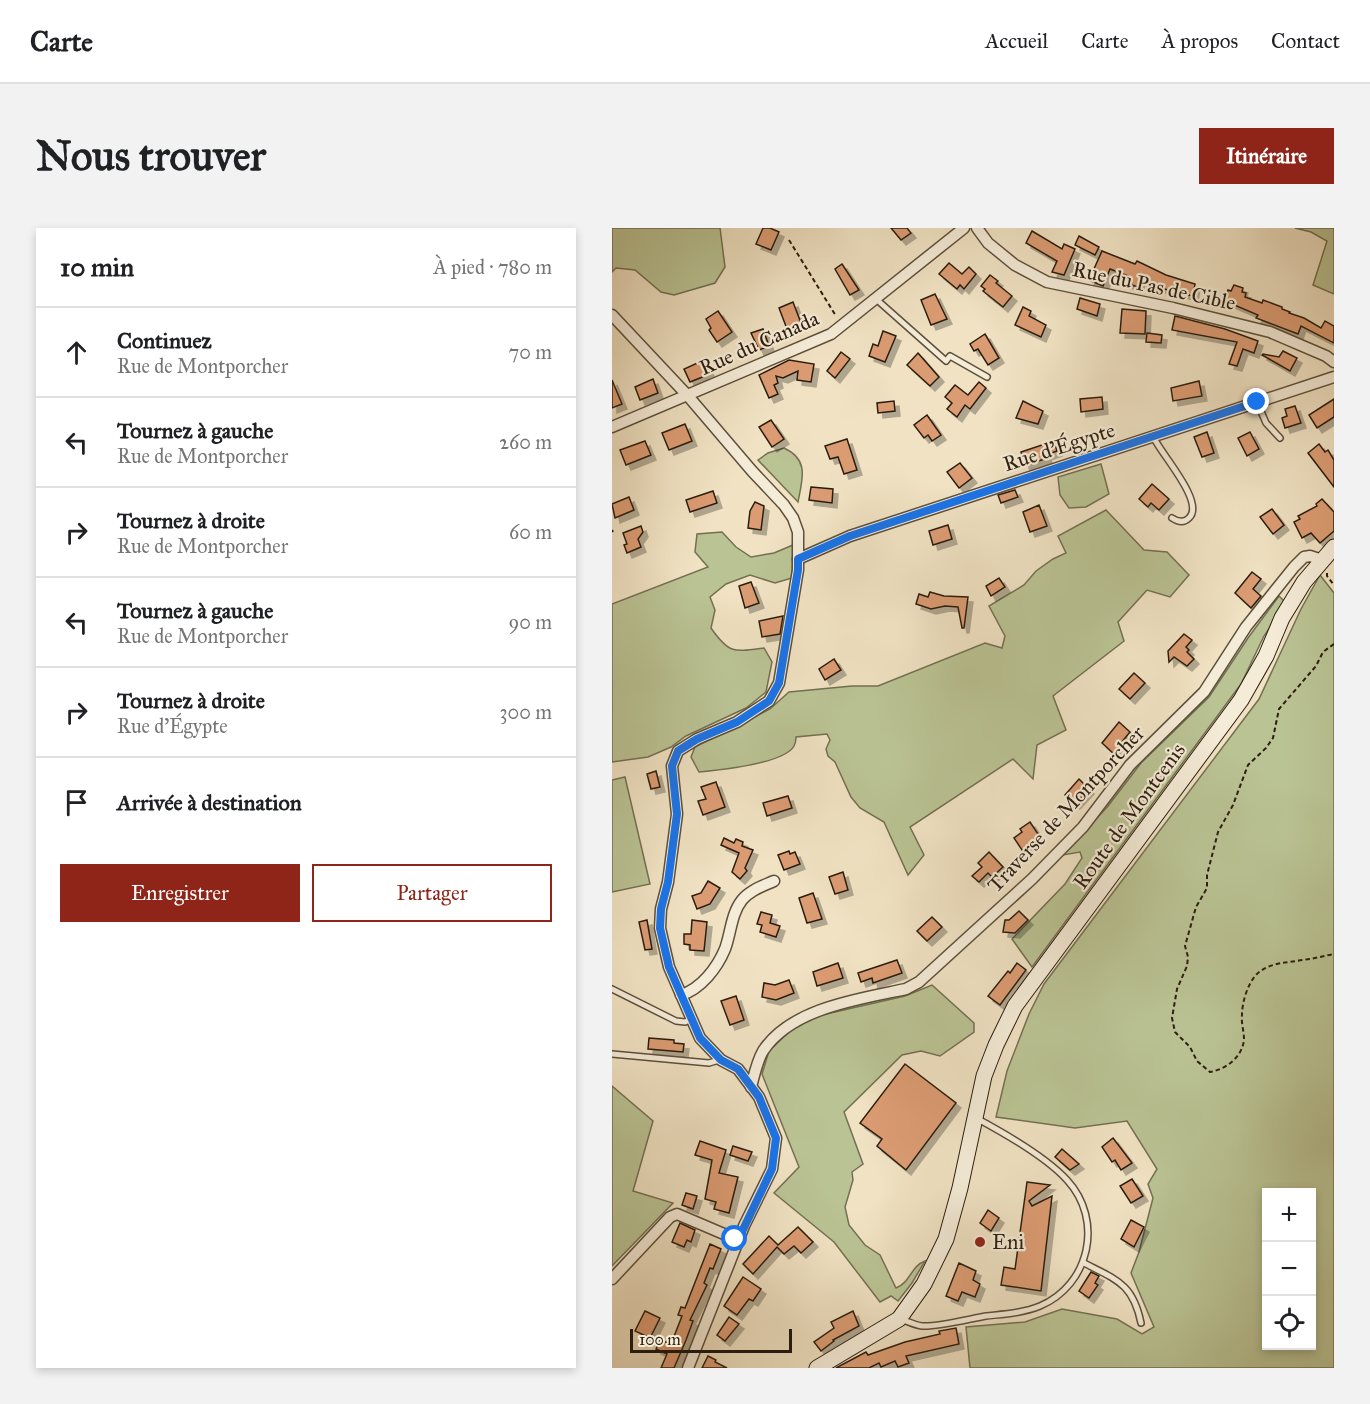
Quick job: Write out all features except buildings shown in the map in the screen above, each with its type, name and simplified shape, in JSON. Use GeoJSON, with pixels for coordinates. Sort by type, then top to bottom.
{"type":"FeatureCollection","features":[{"type":"Feature","properties":{"kind":"main road","name":"Route de Montcenis"},"geometry":{"type":"LineString","coordinates":[[817,1368],[899,1319],[924,1284],[946,1239],[960,1188],[984,1076],[1015,1006],[1241,700],[1266,656],[1282,618],[1304,582],[1334,547]]}},
{"type":"Feature","properties":{"kind":"street","name":"Rue du Canada"},"geometry":{"type":"LineString","coordinates":[[612,427],[815,342],[842,326],[964,228]]}},
{"type":"Feature","properties":{"kind":"street","name":"Rue du Pas de Cible"},"geometry":{"type":"LineString","coordinates":[[977,228],[988,243],[1015,265],[1047,282],[1173,308],[1270,332],[1326,356],[1334,362]]}},
{"type":"Feature","properties":{"kind":"street"},"geometry":{"type":"LineString","coordinates":[[612,315],[688,396],[793,518],[798,532],[798,570],[779,683],[769,701],[737,722],[697,739],[678,751],[672,766],[677,814],[668,882],[661,909],[660,928],[669,967],[700,1038],[721,1060],[738,1069],[759,1097],[776,1138],[772,1169],[738,1240],[688,1368]]}},
{"type":"Feature","properties":{"kind":"street","name":"Rue d'Égypte"},"geometry":{"type":"LineString","coordinates":[[798,559],[850,536],[1334,377]]}},
{"type":"Feature","properties":{"kind":"street","name":"Traverse de Montporcher"},"geometry":{"type":"LineString","coordinates":[[751,1087],[762,1052],[787,1026],[811,1012],[906,989],[919,982],[1014,895],[1083,826],[1130,765],[1204,692],[1246,627],[1294,567],[1304,557],[1310,556],[1322,560]]}},
{"type":"Feature","properties":{"kind":"street"},"geometry":{"type":"LineString","coordinates":[[681,995],[698,987],[718,960],[725,949],[735,912],[741,902],[754,890],[774,881]]}},
{"type":"Feature","properties":{"kind":"street"},"geometry":{"type":"LineString","coordinates":[[612,1279],[670,1217],[676,1214],[684,1215],[738,1240]]}},
{"type":"Feature","properties":{"kind":"lane"},"geometry":{"type":"LineString","coordinates":[[876,299],[946,361],[950,356],[987,377]]}},
{"type":"Feature","properties":{"kind":"lane"},"geometry":{"type":"LineString","coordinates":[[1257,402],[1266,423],[1280,438]]}},
{"type":"Feature","properties":{"kind":"lane"},"geometry":{"type":"LineString","coordinates":[[1153,436],[1176,470],[1193,504],[1191,516],[1186,520],[1172,518]]}},
{"type":"Feature","properties":{"kind":"lane"},"geometry":{"type":"LineString","coordinates":[[612,989],[676,1021],[686,1022],[692,1019]]}},
{"type":"Feature","properties":{"kind":"lane"},"geometry":{"type":"LineString","coordinates":[[612,1054],[709,1063],[721,1060]]}},
{"type":"Feature","properties":{"kind":"lane"},"geometry":{"type":"LineString","coordinates":[[899,1319],[922,1326],[1041,1306],[1058,1296],[1073,1280],[1084,1263],[1089,1242],[1087,1218],[1078,1194],[1067,1179],[1044,1161],[974,1117]]}},
{"type":"Feature","properties":{"kind":"lane"},"geometry":{"type":"LineString","coordinates":[[1084,1263],[1127,1288],[1137,1306],[1141,1323]]}},
{"type":"Feature","properties":{"kind":"path"},"geometry":{"type":"LineString","coordinates":[[789,240],[842,326]]}},
{"type":"Feature","properties":{"kind":"path"},"geometry":{"type":"LineString","coordinates":[[1334,644],[1323,651],[1316,666],[1279,709],[1273,738],[1248,765],[1233,805],[1218,831],[1207,875],[1207,888],[1196,907],[1185,946],[1188,957],[1187,966],[1177,989],[1172,1018],[1175,1032],[1190,1047],[1197,1060],[1210,1072],[1220,1070],[1230,1064],[1241,1051],[1244,1038],[1242,1016],[1246,995],[1256,974],[1281,963],[1334,954]]}},
{"type":"Feature","properties":{"kind":"green space"},"geometry":{"type":"Polygon","coordinates":[[[612,228],[720,228],[725,267],[715,283],[674,295],[661,292],[635,270],[616,268],[612,272],[612,228]]]}},
{"type":"Feature","properties":{"kind":"green space"},"geometry":{"type":"Polygon","coordinates":[[[1295,228],[1334,228],[1334,294],[1313,285],[1327,241],[1311,232],[1295,228]]]}},
{"type":"Feature","properties":{"kind":"green space"},"geometry":{"type":"Polygon","coordinates":[[[784,448],[798,458],[801,465],[802,478],[798,502],[758,460],[768,453],[784,448]]]}},
{"type":"Feature","properties":{"kind":"green space"},"geometry":{"type":"Polygon","coordinates":[[[1101,464],[1109,494],[1086,507],[1069,508],[1060,495],[1058,477],[1101,464]]]}},
{"type":"Feature","properties":{"kind":"green space"},"geometry":{"type":"Polygon","coordinates":[[[1106,510],[1144,550],[1167,552],[1189,575],[1170,597],[1147,590],[1118,622],[1124,641],[1053,696],[1066,730],[1037,745],[1033,779],[1013,759],[910,827],[924,855],[908,875],[884,822],[860,808],[851,797],[835,762],[828,756],[826,749],[830,740],[827,734],[796,737],[794,746],[788,752],[765,762],[699,772],[691,757],[695,747],[770,709],[789,692],[878,686],[985,643],[1002,648],[1005,636],[989,606],[1024,585],[1036,571],[1066,553],[1058,536],[1106,510]]]}},
{"type":"Feature","properties":{"kind":"green space"},"geometry":{"type":"Polygon","coordinates":[[[722,532],[736,547],[751,557],[774,553],[793,545],[792,578],[775,583],[750,575],[726,584],[710,597],[715,610],[711,628],[723,643],[739,650],[764,648],[772,662],[766,692],[746,708],[686,736],[671,747],[648,757],[612,762],[612,604],[708,567],[695,552],[697,534],[722,532]]]}},
{"type":"Feature","properties":{"kind":"green space"},"geometry":{"type":"Polygon","coordinates":[[[1320,575],[1334,593],[1334,1368],[970,1368],[966,1327],[1025,1322],[1062,1309],[1117,1319],[1142,1334],[1154,1327],[1131,1273],[1153,1198],[1148,1184],[1157,1169],[1127,1121],[1075,1128],[996,1117],[1007,1071],[1029,1014],[1044,984],[1259,699],[1301,609],[1320,575]]]}},
{"type":"Feature","properties":{"kind":"green space"},"geometry":{"type":"Polygon","coordinates":[[[1279,596],[1286,603],[1264,636],[1241,684],[1032,967],[1012,939],[1065,884],[1082,858],[1080,852],[1063,855],[1108,806],[1141,763],[1209,697],[1279,596]]]}},
{"type":"Feature","properties":{"kind":"green space"},"geometry":{"type":"Polygon","coordinates":[[[625,777],[650,884],[612,892],[612,780],[625,777]]]}},
{"type":"Feature","properties":{"kind":"green space"},"geometry":{"type":"Polygon","coordinates":[[[932,985],[974,1023],[974,1032],[940,1056],[921,1051],[902,1055],[844,1112],[863,1164],[852,1172],[853,1180],[845,1207],[849,1225],[865,1245],[880,1255],[896,1288],[901,1286],[920,1263],[925,1261],[898,1301],[891,1296],[880,1302],[834,1242],[774,1193],[799,1167],[762,1074],[769,1051],[790,1031],[813,1017],[905,996],[932,985]]]}},
{"type":"Feature","properties":{"kind":"green space"},"geometry":{"type":"Polygon","coordinates":[[[612,1086],[653,1121],[633,1191],[673,1203],[612,1266],[612,1086]]]}},
{"type":"Feature","properties":{"kind":"place","name":"Eni"},"geometry":{"type":"Point","coordinates":[980,1242]}},
{"type":"Feature","properties":{"kind":"route"},"geometry":{"type":"LineString","coordinates":[[735,1239],[738,1240],[772,1169],[776,1138],[759,1097],[738,1069],[721,1060],[700,1038],[669,967],[660,928],[661,909],[668,882],[677,814],[672,766],[678,751],[697,739],[737,722],[769,701],[779,683],[798,559],[850,536],[1257,402]]}}]}
